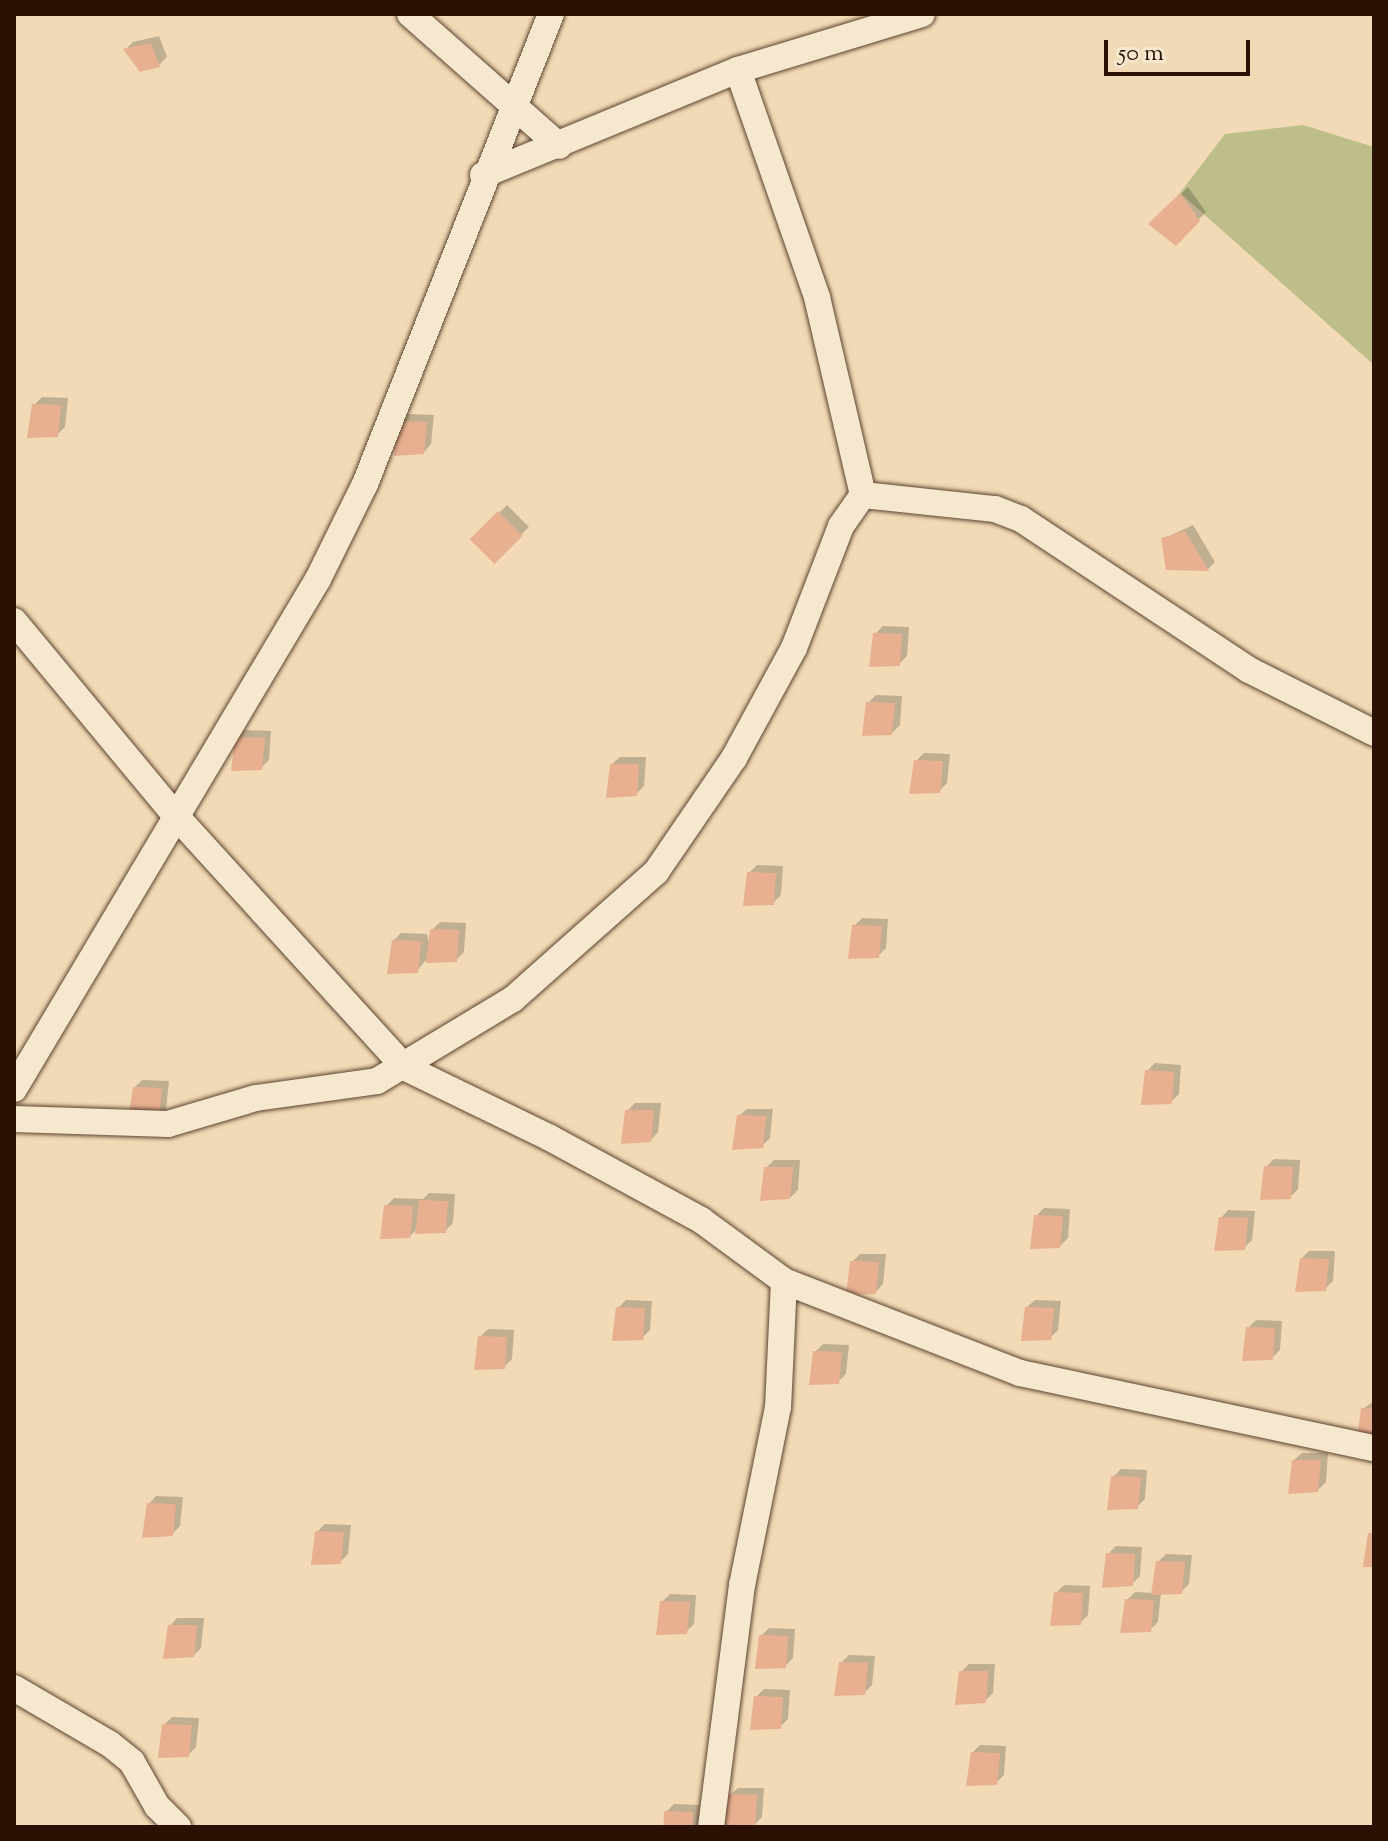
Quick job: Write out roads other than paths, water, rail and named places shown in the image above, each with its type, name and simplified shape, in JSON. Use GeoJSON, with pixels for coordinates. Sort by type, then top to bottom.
{"type":"FeatureCollection","features":[{"type":"Feature","properties":{"kind":"street"},"geometry":{"type":"LineString","coordinates":[[410,14],[559,146]]}},
{"type":"Feature","properties":{"kind":"street"},"geometry":{"type":"LineString","coordinates":[[14,1089],[318,579],[365,484],[483,175],[551,14]]}},
{"type":"Feature","properties":{"kind":"street"},"geometry":{"type":"LineString","coordinates":[[483,175],[738,70],[922,14]]}},
{"type":"Feature","properties":{"kind":"street"},"geometry":{"type":"LineString","coordinates":[[14,1119],[168,1124],[256,1098],[377,1081],[513,999],[656,872],[734,758],[794,648],[841,526],[863,495],[817,297],[738,70]]}},
{"type":"Feature","properties":{"kind":"street"},"geometry":{"type":"LineString","coordinates":[[863,495],[995,509],[1021,519],[1249,670],[1374,733]]}},
{"type":"Feature","properties":{"kind":"street"},"geometry":{"type":"LineString","coordinates":[[14,621],[176,816],[404,1067],[550,1138],[701,1220],[784,1281],[1020,1373],[1374,1448]]}},
{"type":"Feature","properties":{"kind":"street"},"geometry":{"type":"LineString","coordinates":[[711,1827],[742,1585],[778,1407],[784,1281]]}},
{"type":"Feature","properties":{"kind":"street"},"geometry":{"type":"LineString","coordinates":[[14,1688],[110,1744],[132,1762],[157,1806],[178,1827]]}}]}
